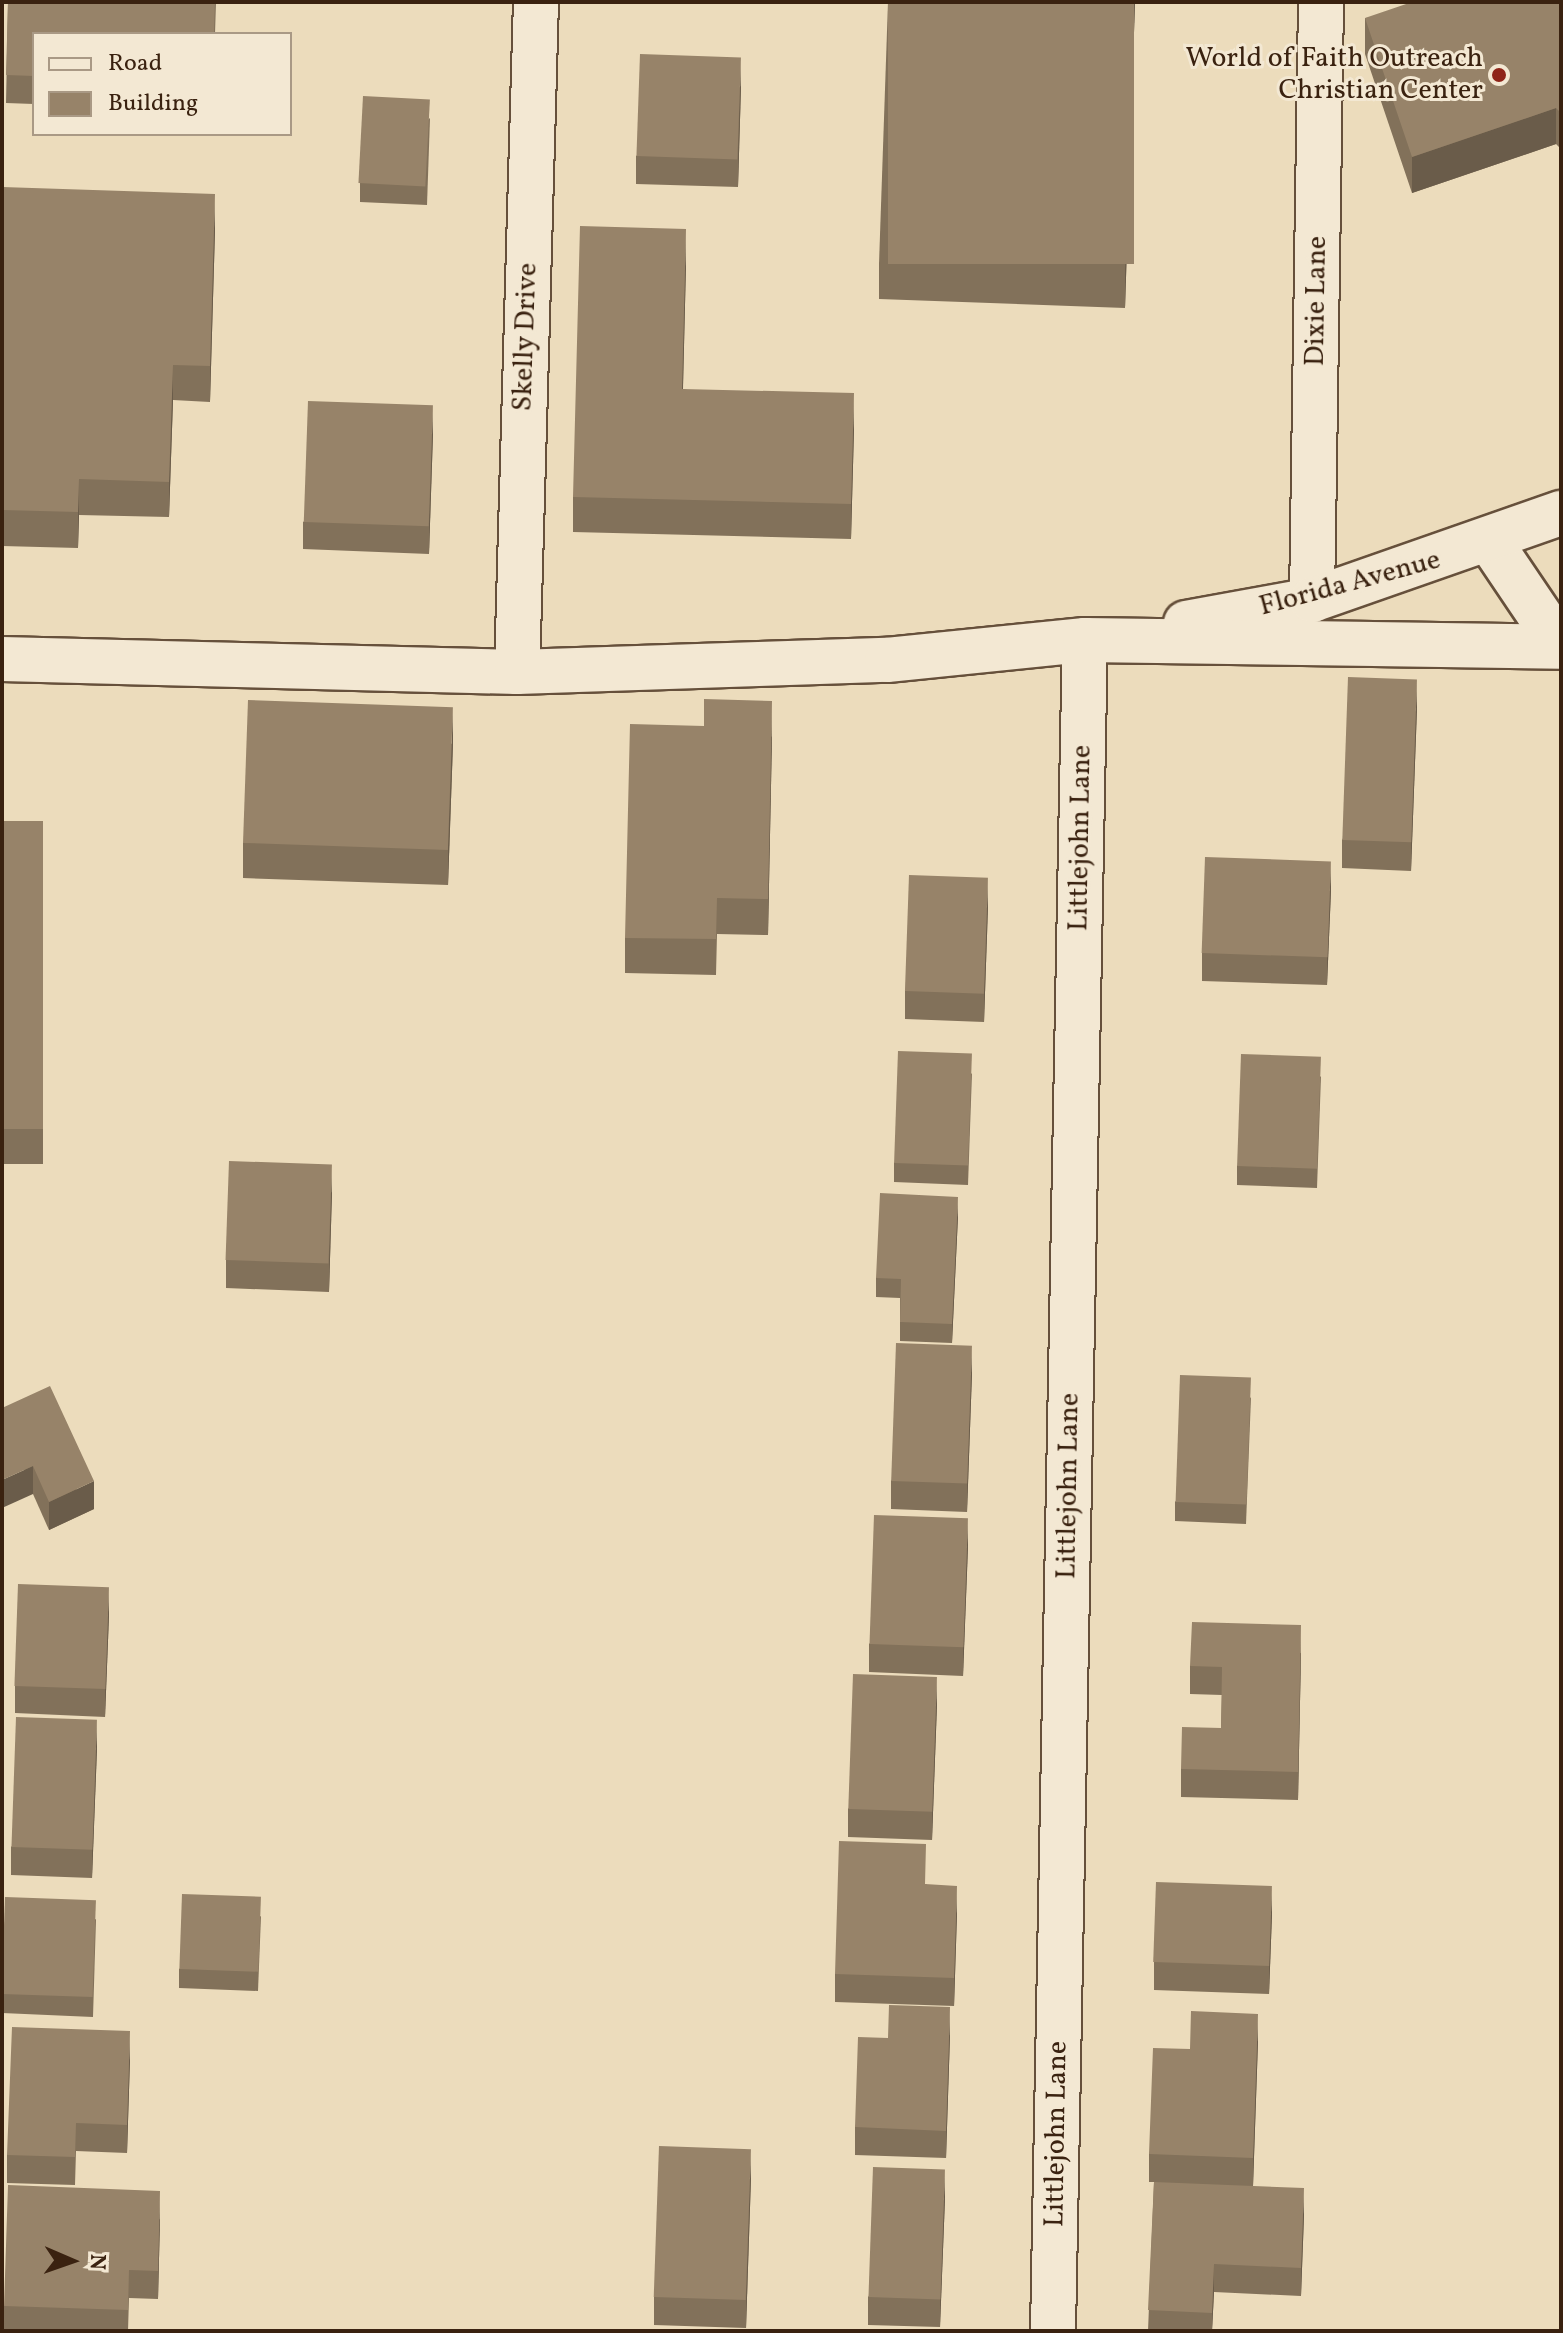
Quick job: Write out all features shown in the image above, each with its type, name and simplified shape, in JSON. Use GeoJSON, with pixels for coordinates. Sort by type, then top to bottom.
{"type":"FeatureCollection","features":[{"type":"Feature","properties":{"kind":"street","name":"Skelly Drive"},"geometry":{"type":"LineString","coordinates":[[517,672],[536,2]]}},
{"type":"Feature","properties":{"kind":"street","name":"Dixie Lane"},"geometry":{"type":"LineString","coordinates":[[1312,600],[1321,2]]}},
{"type":"Feature","properties":{"kind":"street","name":"Florida Avenue"},"geometry":{"type":"LineString","coordinates":[[1085,640],[1312,600],[1491,543],[1561,513]]}},
{"type":"Feature","properties":{"kind":"street"},"geometry":{"type":"LineString","coordinates":[[1491,543],[1545,623],[1561,629]]}},
{"type":"Feature","properties":{"kind":"street"},"geometry":{"type":"LineString","coordinates":[[2,659],[517,672],[887,660],[1085,640],[1561,647]]}},
{"type":"Feature","properties":{"kind":"street","name":"Littlejohn Lane"},"geometry":{"type":"LineString","coordinates":[[1053,2331],[1085,640]]}},
{"type":"Feature","properties":{"kind":"building"},"geometry":{"type":"Polygon","coordinates":[[[8,2],[215,2],[214,32],[32,32],[32,76],[6,75],[8,2]]]}},
{"type":"Feature","properties":{"kind":"building"},"geometry":{"type":"Polygon","coordinates":[[[888,2],[1134,2],[1134,264],[888,264],[888,2]]]}},
{"type":"Feature","properties":{"kind":"building"},"geometry":{"type":"Polygon","coordinates":[[[1412,2],[1561,2],[1561,113],[1556,108],[1412,157],[1365,18],[1412,2]]]}},
{"type":"Feature","properties":{"kind":"building"},"geometry":{"type":"Polygon","coordinates":[[[640,54],[741,58],[737,159],[636,156],[640,54]]]}},
{"type":"Feature","properties":{"kind":"building"},"geometry":{"type":"Polygon","coordinates":[[[363,96],[430,100],[425,186],[358,183],[363,96]]]}},
{"type":"Feature","properties":{"kind":"building"},"geometry":{"type":"Polygon","coordinates":[[[2,187],[215,194],[210,366],[173,365],[169,482],[79,479],[78,512],[2,510],[2,187]]]}},
{"type":"Feature","properties":{"kind":"building"},"geometry":{"type":"Polygon","coordinates":[[[580,226],[686,229],[682,389],[854,393],[851,504],[573,497],[580,226]]]}},
{"type":"Feature","properties":{"kind":"building"},"geometry":{"type":"Polygon","coordinates":[[[308,401],[433,405],[429,526],[304,522],[308,401]]]}},
{"type":"Feature","properties":{"kind":"building"},"geometry":{"type":"Polygon","coordinates":[[[1348,677],[1417,679],[1411,842],[1342,840],[1348,677]]]}},
{"type":"Feature","properties":{"kind":"building"},"geometry":{"type":"Polygon","coordinates":[[[704,699],[772,701],[768,899],[717,898],[716,939],[625,938],[630,724],[704,726],[704,699]]]}},
{"type":"Feature","properties":{"kind":"building"},"geometry":{"type":"Polygon","coordinates":[[[248,700],[453,707],[448,850],[243,843],[248,700]]]}},
{"type":"Feature","properties":{"kind":"building"},"geometry":{"type":"Polygon","coordinates":[[[2,821],[43,821],[43,1129],[2,1129],[2,821]]]}},
{"type":"Feature","properties":{"kind":"building"},"geometry":{"type":"Polygon","coordinates":[[[1205,857],[1331,861],[1328,957],[1202,953],[1205,857]]]}},
{"type":"Feature","properties":{"kind":"building"},"geometry":{"type":"Polygon","coordinates":[[[909,875],[988,878],[984,994],[905,991],[909,875]]]}},
{"type":"Feature","properties":{"kind":"building"},"geometry":{"type":"Polygon","coordinates":[[[898,1051],[972,1054],[968,1166],[894,1163],[898,1051]]]}},
{"type":"Feature","properties":{"kind":"building"},"geometry":{"type":"Polygon","coordinates":[[[1241,1054],[1321,1057],[1317,1169],[1237,1166],[1241,1054]]]}},
{"type":"Feature","properties":{"kind":"building"},"geometry":{"type":"Polygon","coordinates":[[[229,1161],[332,1165],[328,1264],[226,1260],[229,1161]]]}},
{"type":"Feature","properties":{"kind":"building"},"geometry":{"type":"Polygon","coordinates":[[[880,1193],[958,1197],[952,1324],[900,1322],[901,1279],[876,1278],[880,1193]]]}},
{"type":"Feature","properties":{"kind":"building"},"geometry":{"type":"Polygon","coordinates":[[[896,1343],[972,1346],[967,1484],[891,1481],[896,1343]]]}},
{"type":"Feature","properties":{"kind":"building"},"geometry":{"type":"Polygon","coordinates":[[[1180,1375],[1251,1377],[1247,1504],[1176,1502],[1180,1375]]]}},
{"type":"Feature","properties":{"kind":"building"},"geometry":{"type":"Polygon","coordinates":[[[50,1386],[94,1481],[49,1502],[33,1466],[2,1480],[2,1408],[50,1386]]]}},
{"type":"Feature","properties":{"kind":"building"},"geometry":{"type":"Polygon","coordinates":[[[874,1515],[968,1518],[963,1647],[869,1644],[874,1515]]]}},
{"type":"Feature","properties":{"kind":"building"},"geometry":{"type":"Polygon","coordinates":[[[18,1584],[109,1587],[105,1689],[14,1686],[18,1584]]]}},
{"type":"Feature","properties":{"kind":"building"},"geometry":{"type":"Polygon","coordinates":[[[1192,1622],[1301,1625],[1298,1772],[1181,1769],[1182,1727],[1221,1728],[1222,1667],[1190,1666],[1192,1622]]]}},
{"type":"Feature","properties":{"kind":"building"},"geometry":{"type":"Polygon","coordinates":[[[853,1674],[937,1677],[932,1812],[848,1809],[853,1674]]]}},
{"type":"Feature","properties":{"kind":"building"},"geometry":{"type":"Polygon","coordinates":[[[16,1717],[97,1720],[92,1850],[11,1847],[16,1717]]]}},
{"type":"Feature","properties":{"kind":"building"},"geometry":{"type":"Polygon","coordinates":[[[839,1841],[926,1844],[925,1884],[957,1886],[954,1978],[835,1974],[839,1841]]]}},
{"type":"Feature","properties":{"kind":"building"},"geometry":{"type":"Polygon","coordinates":[[[1156,1882],[1272,1886],[1269,1966],[1153,1962],[1156,1882]]]}},
{"type":"Feature","properties":{"kind":"building"},"geometry":{"type":"Polygon","coordinates":[[[182,1894],[261,1897],[258,1972],[179,1969],[182,1894]]]}},
{"type":"Feature","properties":{"kind":"building"},"geometry":{"type":"Polygon","coordinates":[[[5,1897],[96,1900],[93,1997],[2,1994],[5,1897]]]}},
{"type":"Feature","properties":{"kind":"building"},"geometry":{"type":"Polygon","coordinates":[[[889,2005],[950,2007],[946,2131],[855,2127],[858,2037],[888,2038],[889,2005]]]}},
{"type":"Feature","properties":{"kind":"building"},"geometry":{"type":"Polygon","coordinates":[[[1191,2011],[1258,2014],[1253,2158],[1149,2154],[1153,2048],[1190,2049],[1191,2011]]]}},
{"type":"Feature","properties":{"kind":"building"},"geometry":{"type":"Polygon","coordinates":[[[12,2027],[130,2031],[127,2125],[76,2123],[75,2157],[7,2155],[12,2027]]]}},
{"type":"Feature","properties":{"kind":"building"},"geometry":{"type":"Polygon","coordinates":[[[659,2146],[751,2149],[746,2300],[654,2297],[659,2146]]]}},
{"type":"Feature","properties":{"kind":"building"},"geometry":{"type":"Polygon","coordinates":[[[873,2167],[945,2170],[940,2299],[868,2297],[873,2167]]]}},
{"type":"Feature","properties":{"kind":"building"},"geometry":{"type":"Polygon","coordinates":[[[1154,2182],[1304,2188],[1301,2268],[1214,2264],[1212,2313],[1148,2310],[1154,2182]]]}},
{"type":"Feature","properties":{"kind":"building"},"geometry":{"type":"Polygon","coordinates":[[[8,2185],[160,2191],[158,2271],[129,2270],[128,2310],[4,2306],[8,2185]]]}},
{"type":"Feature","properties":{"kind":"place","name":"World of Faith Outreach Christian Center"},"geometry":{"type":"Point","coordinates":[1499,75]}}]}
